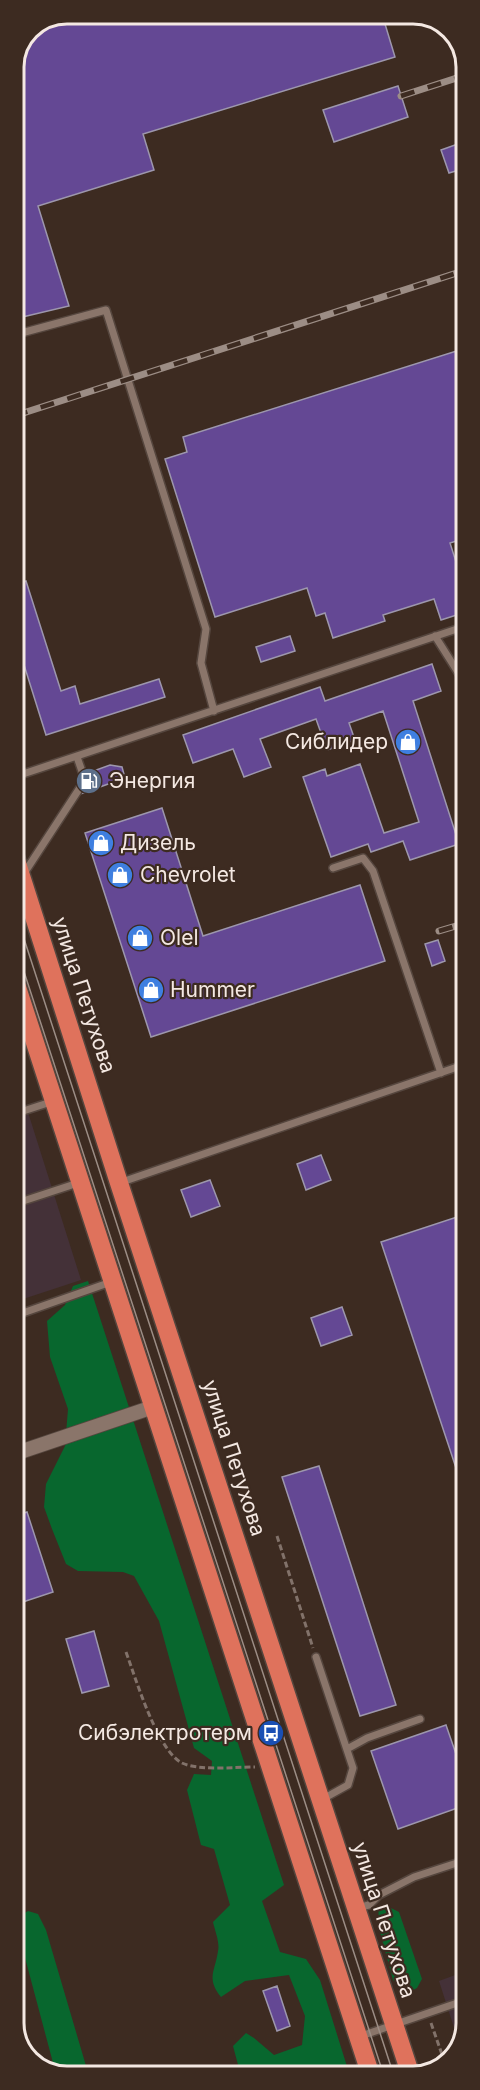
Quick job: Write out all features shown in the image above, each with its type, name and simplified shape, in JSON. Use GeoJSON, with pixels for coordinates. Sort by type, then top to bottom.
{"type":"FeatureCollection","features":[{"type":"Feature","properties":{"kind":"highway","name":"улица Петухова"},"geometry":{"type":"LineString","coordinates":[[24,884],[119,1183],[408,2066]]}},
{"type":"Feature","properties":{"kind":"highway"},"geometry":{"type":"LineString","coordinates":[[24,1009],[368,2066]]}},
{"type":"Feature","properties":{"kind":"street"},"geometry":{"type":"LineString","coordinates":[[24,1451],[153,1407]]}},
{"type":"Feature","properties":{"kind":"lane"},"geometry":{"type":"LineString","coordinates":[[24,332],[106,310],[206,629],[201,663],[214,711]]}},
{"type":"Feature","properties":{"kind":"lane"},"geometry":{"type":"LineString","coordinates":[[24,774],[456,629]]}},
{"type":"Feature","properties":{"kind":"lane"},"geometry":{"type":"LineString","coordinates":[[435,636],[456,669]]}},
{"type":"Feature","properties":{"kind":"lane"},"geometry":{"type":"LineString","coordinates":[[24,875],[85,780],[77,757]]}},
{"type":"Feature","properties":{"kind":"lane"},"geometry":{"type":"LineString","coordinates":[[333,868],[363,858],[373,871],[441,1073]]}},
{"type":"Feature","properties":{"kind":"lane"},"geometry":{"type":"LineString","coordinates":[[119,1183],[456,1068]]}},
{"type":"Feature","properties":{"kind":"lane"},"geometry":{"type":"LineString","coordinates":[[24,1111],[54,1101]]}},
{"type":"Feature","properties":{"kind":"lane"},"geometry":{"type":"LineString","coordinates":[[24,1201],[81,1182]]}},
{"type":"Feature","properties":{"kind":"lane"},"geometry":{"type":"LineString","coordinates":[[24,1313],[113,1281]]}},
{"type":"Feature","properties":{"kind":"lane"},"geometry":{"type":"LineString","coordinates":[[316,1657],[353,1768],[348,1785],[321,1800]]}},
{"type":"Feature","properties":{"kind":"lane"},"geometry":{"type":"LineString","coordinates":[[347,1749],[367,1738],[420,1719]]}},
{"type":"Feature","properties":{"kind":"lane"},"geometry":{"type":"LineString","coordinates":[[356,1909],[369,1905],[380,1895],[414,1877],[456,1863]]}},
{"type":"Feature","properties":{"kind":"lane"},"geometry":{"type":"LineString","coordinates":[[358,2037],[456,2003]]}},
{"type":"Feature","properties":{"kind":"path"},"geometry":{"type":"LineString","coordinates":[[277,1536],[316,1657]]}},
{"type":"Feature","properties":{"kind":"path"},"geometry":{"type":"LineString","coordinates":[[126,1653],[159,1738],[181,1762],[208,1768],[270,1767]]}},
{"type":"Feature","properties":{"kind":"path"},"geometry":{"type":"LineString","coordinates":[[428,2013],[442,2054]]}},
{"type":"Feature","properties":{"kind":"shaded area"},"geometry":{"type":"Polygon","coordinates":[[[24,1100],[81,1280],[24,1299],[24,1100]]]}},
{"type":"Feature","properties":{"kind":"shaded area"},"geometry":{"type":"Polygon","coordinates":[[[456,1975],[455,2031],[439,1981],[456,1975]]]}},
{"type":"Feature","properties":{"kind":"green space"},"geometry":{"type":"Polygon","coordinates":[[[88,1281],[284,1885],[262,1901],[280,1952],[306,1959],[320,1980],[347,2066],[238,2066],[233,2046],[246,2033],[274,2055],[302,2045],[305,2016],[289,1975],[245,1981],[221,1997],[216,1990],[213,1975],[218,1944],[213,1922],[230,1905],[214,1849],[201,1845],[187,1790],[194,1774],[211,1775],[212,1761],[194,1748],[159,1621],[134,1576],[123,1572],[78,1571],[66,1564],[44,1507],[46,1484],[65,1446],[68,1409],[50,1357],[47,1321],[65,1305],[73,1286],[88,1281]]]}},
{"type":"Feature","properties":{"kind":"green space"},"geometry":{"type":"Polygon","coordinates":[[[387,1906],[399,1912],[422,1979],[417,1988],[407,1993],[393,1980],[380,1932],[378,1907],[387,1906]]]}},
{"type":"Feature","properties":{"kind":"green space"},"geometry":{"type":"Polygon","coordinates":[[[28,1911],[38,1914],[46,1930],[86,2066],[53,2064],[24,1954],[24,1914],[28,1911]]]}},
{"type":"Feature","properties":{"kind":"building"},"geometry":{"type":"Polygon","coordinates":[[[67,24],[385,24],[395,57],[143,134],[154,170],[38,206],[69,306],[24,317],[24,67],[31,43],[43,31],[67,24]]]}},
{"type":"Feature","properties":{"kind":"building"},"geometry":{"type":"Polygon","coordinates":[[[398,86],[408,117],[334,142],[323,110],[398,86]]]}},
{"type":"Feature","properties":{"kind":"building"},"geometry":{"type":"Polygon","coordinates":[[[456,145],[456,171],[449,173],[441,150],[456,145]]]}},
{"type":"Feature","properties":{"kind":"building"},"geometry":{"type":"Polygon","coordinates":[[[456,351],[456,541],[450,543],[456,562],[456,615],[441,620],[434,599],[383,615],[385,621],[333,638],[325,613],[316,616],[307,588],[215,617],[165,459],[187,452],[183,437],[456,351]]]}},
{"type":"Feature","properties":{"kind":"building"},"geometry":{"type":"Polygon","coordinates":[[[26,581],[61,691],[75,686],[80,704],[159,679],[165,697],[46,735],[24,665],[24,582],[26,581]]]}},
{"type":"Feature","properties":{"kind":"building"},"geometry":{"type":"Polygon","coordinates":[[[290,636],[295,651],[261,662],[256,647],[290,636]]]}},
{"type":"Feature","properties":{"kind":"building"},"geometry":{"type":"Polygon","coordinates":[[[432,664],[441,691],[413,701],[456,835],[456,845],[410,860],[403,841],[371,852],[368,844],[331,857],[303,777],[325,769],[327,776],[360,764],[384,833],[419,822],[383,711],[349,723],[355,740],[327,750],[316,719],[260,739],[271,767],[244,777],[233,749],[193,763],[183,735],[320,687],[325,701],[432,664]]]}},
{"type":"Feature","properties":{"kind":"building"},"geometry":{"type":"Polygon","coordinates":[[[110,765],[122,767],[125,778],[83,793],[90,781],[88,773],[110,765]]]}},
{"type":"Feature","properties":{"kind":"building"},"geometry":{"type":"Polygon","coordinates":[[[162,808],[203,936],[360,885],[385,961],[151,1037],[85,833],[162,808]]]}},
{"type":"Feature","properties":{"kind":"building"},"geometry":{"type":"Polygon","coordinates":[[[438,940],[445,961],[432,966],[425,944],[438,940]]]}},
{"type":"Feature","properties":{"kind":"building"},"geometry":{"type":"Polygon","coordinates":[[[321,1155],[331,1180],[306,1190],[297,1164],[321,1155]]]}},
{"type":"Feature","properties":{"kind":"building"},"geometry":{"type":"Polygon","coordinates":[[[210,1180],[220,1206],[191,1217],[181,1190],[210,1180]]]}},
{"type":"Feature","properties":{"kind":"building"},"geometry":{"type":"Polygon","coordinates":[[[456,1217],[456,1468],[381,1242],[456,1217]]]}},
{"type":"Feature","properties":{"kind":"building"},"geometry":{"type":"Polygon","coordinates":[[[342,1307],[352,1335],[321,1346],[311,1318],[342,1307]]]}},
{"type":"Feature","properties":{"kind":"building"},"geometry":{"type":"Polygon","coordinates":[[[319,1466],[396,1705],[360,1716],[282,1477],[319,1466]]]}},
{"type":"Feature","properties":{"kind":"building"},"geometry":{"type":"Polygon","coordinates":[[[27,1512],[53,1592],[24,1602],[24,1513],[27,1512]]]}},
{"type":"Feature","properties":{"kind":"building"},"geometry":{"type":"Polygon","coordinates":[[[94,1631],[109,1686],[82,1693],[66,1639],[94,1631]]]}},
{"type":"Feature","properties":{"kind":"building"},"geometry":{"type":"Polygon","coordinates":[[[446,1725],[456,1754],[456,1809],[398,1829],[371,1751],[446,1725]]]}},
{"type":"Feature","properties":{"kind":"building"},"geometry":{"type":"Polygon","coordinates":[[[277,1986],[290,2026],[277,2031],[263,1991],[277,1986]]]}},
{"type":"Feature","properties":{"kind":"tram line"},"geometry":{"type":"LineString","coordinates":[[24,939],[391,2066]]}},
{"type":"Feature","properties":{"kind":"tram line"},"geometry":{"type":"LineString","coordinates":[[24,972],[381,2066]]}},
{"type":"Feature","properties":{"kind":"railway"},"geometry":{"type":"LineString","coordinates":[[401,96],[456,78]]}},
{"type":"Feature","properties":{"kind":"railway"},"geometry":{"type":"LineString","coordinates":[[24,413],[456,273]]}},
{"type":"Feature","properties":{"kind":"railway"},"geometry":{"type":"LineString","coordinates":[[439,931],[456,926]]}},
{"type":"Feature","properties":{"kind":"place","name":"Сиблидер"},"geometry":{"type":"Point","coordinates":[408,742]}},
{"type":"Feature","properties":{"kind":"place","name":"Энергия"},"geometry":{"type":"Point","coordinates":[89,781]}},
{"type":"Feature","properties":{"kind":"place","name":"Дизель"},"geometry":{"type":"Point","coordinates":[101,843]}},
{"type":"Feature","properties":{"kind":"place","name":"Chevrolet"},"geometry":{"type":"Point","coordinates":[120,875]}},
{"type":"Feature","properties":{"kind":"place","name":"Olel"},"geometry":{"type":"Point","coordinates":[140,938]}},
{"type":"Feature","properties":{"kind":"place","name":"Hummer"},"geometry":{"type":"Point","coordinates":[151,990]}},
{"type":"Feature","properties":{"kind":"place","name":"Сибэлектротерм"},"geometry":{"type":"Point","coordinates":[271,1733]}}]}
